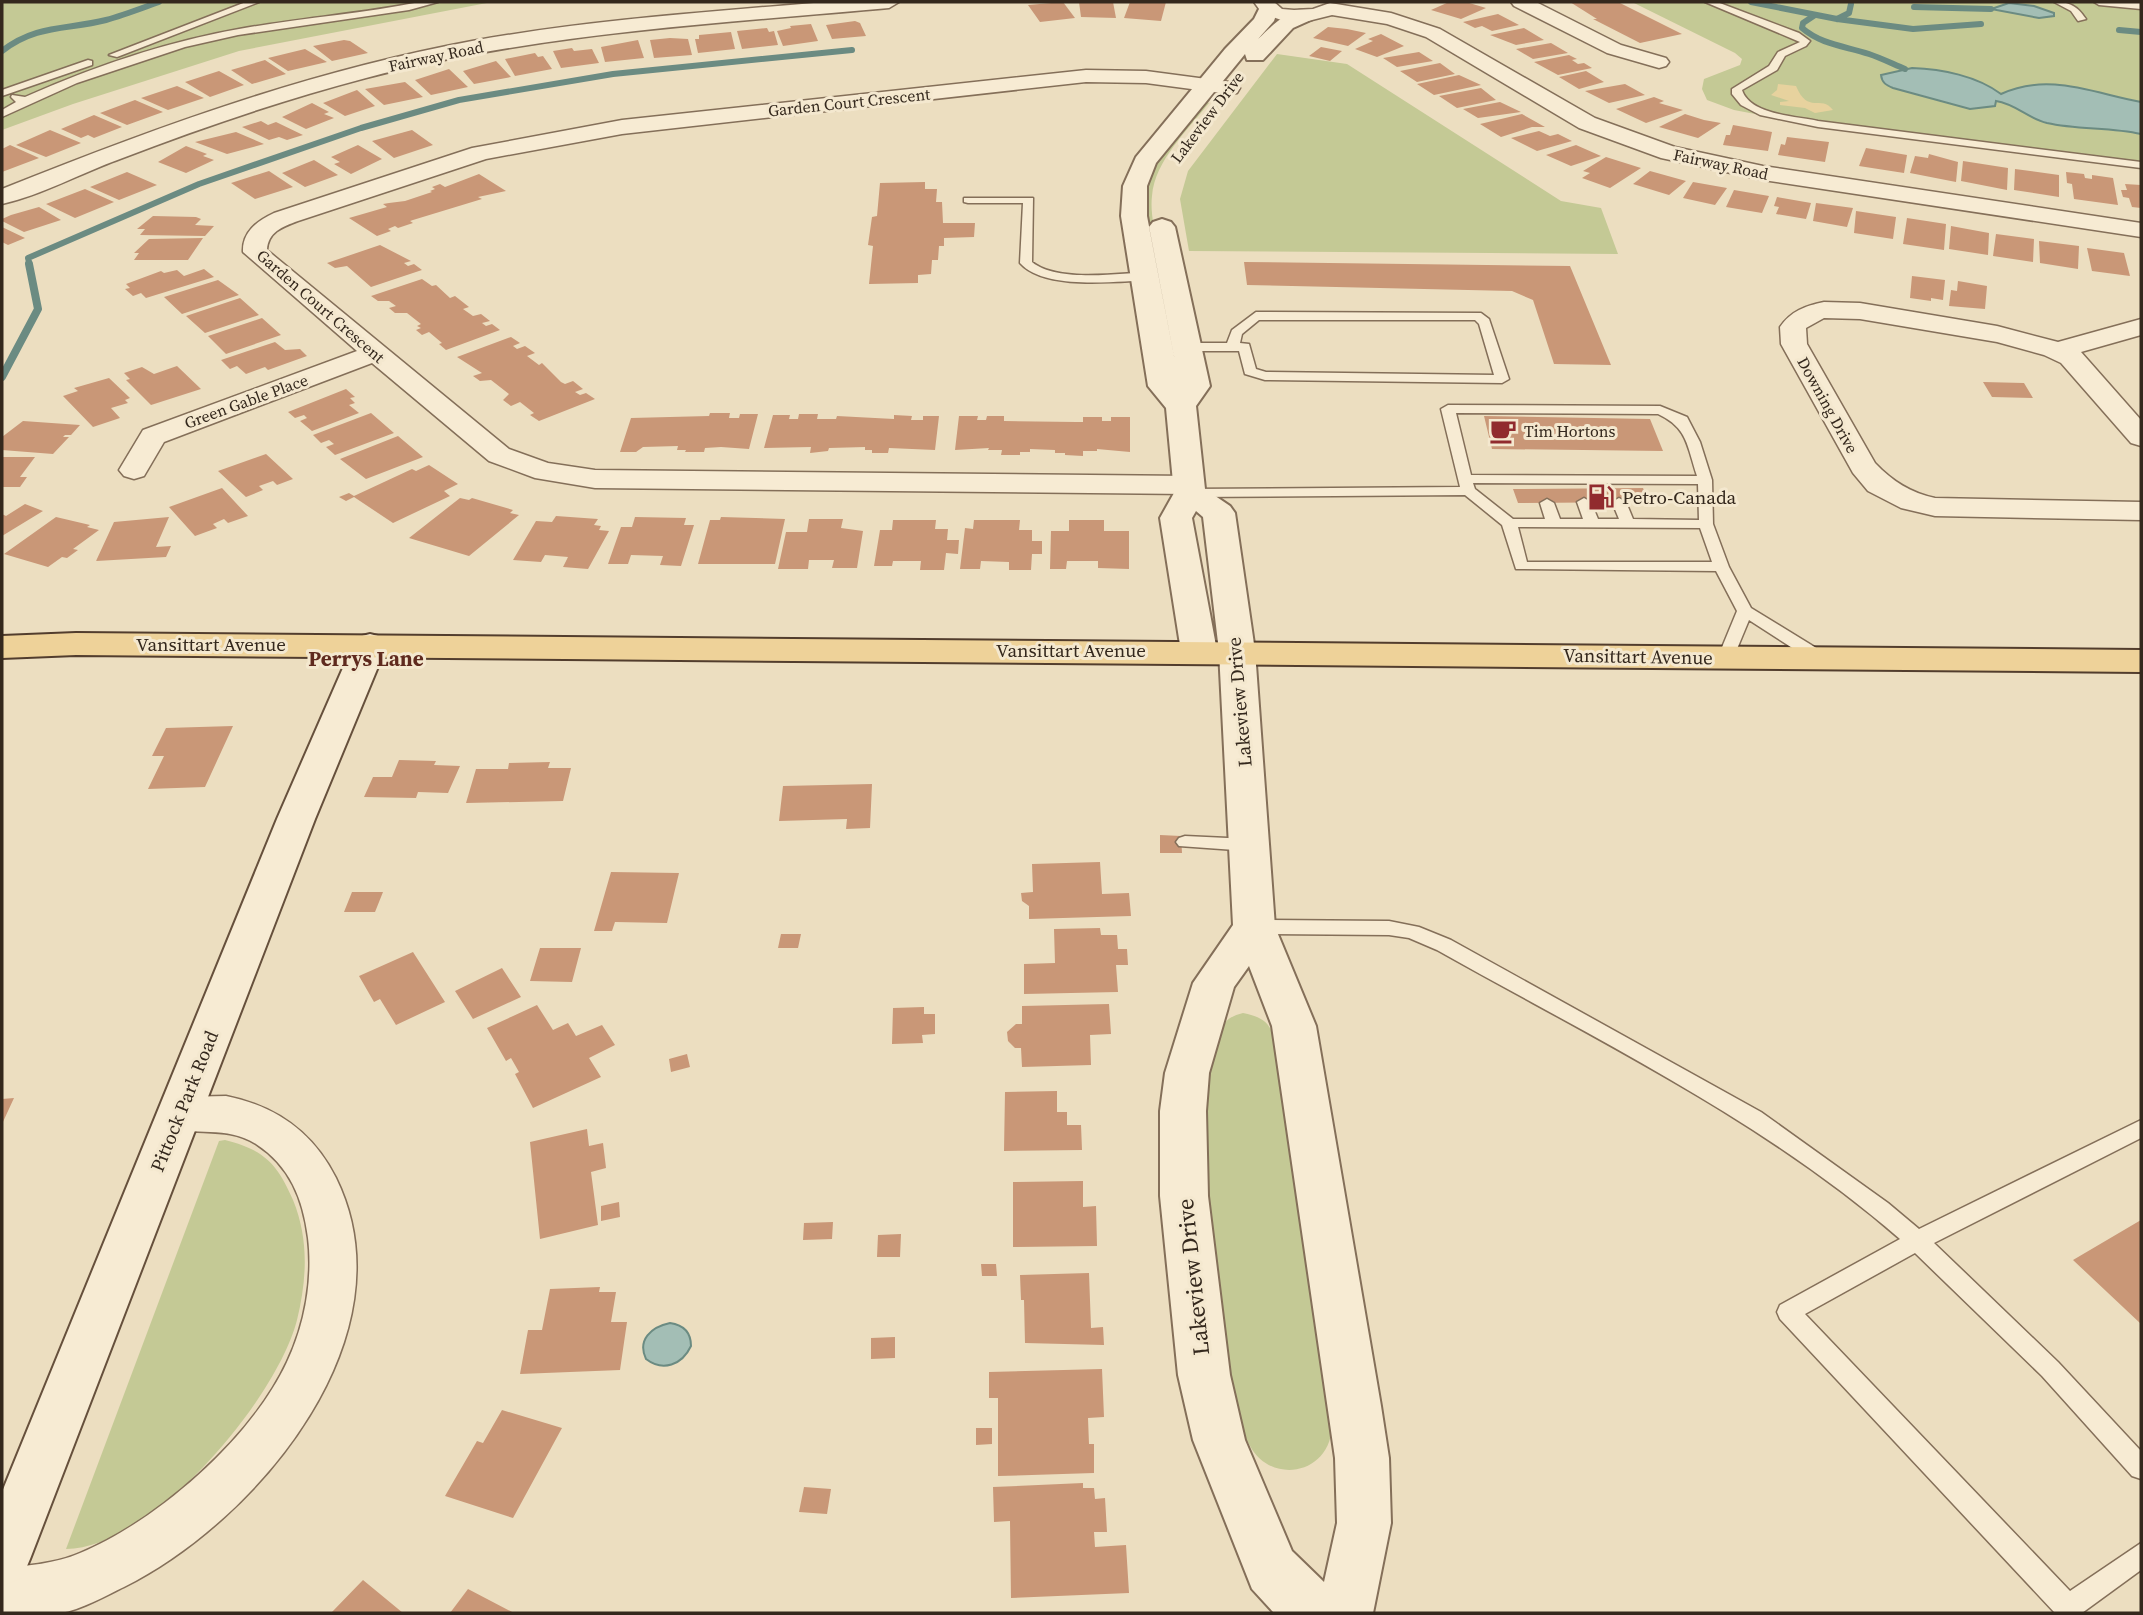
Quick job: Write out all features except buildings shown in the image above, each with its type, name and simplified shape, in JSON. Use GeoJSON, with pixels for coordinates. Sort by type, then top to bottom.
{"type":"FeatureCollection","features":[{"type":"Feature","properties":{"kind":"main road","name":"Vansittart Avenue"},"geometry":{"type":"LineString","coordinates":[[2,647],[76,643],[1237,651],[2141,661]]}},
{"type":"Feature","properties":{"kind":"street","name":"Fairway Road"},"geometry":{"type":"LineString","coordinates":[[2,197],[245,106],[414,59],[591,30],[889,2]]}},
{"type":"Feature","properties":{"kind":"street"},"geometry":{"type":"LineString","coordinates":[[1521,2],[1614,48],[1659,62]]}},
{"type":"Feature","properties":{"kind":"street","name":"Fairway Road"},"geometry":{"type":"LineString","coordinates":[[1266,5],[1285,14],[1323,9],[1391,19],[1433,33],[1587,123],[1669,153],[1776,175],[2141,230]]}},
{"type":"Feature","properties":{"kind":"street","name":"Lakeview Drive"},"geometry":{"type":"LineString","coordinates":[[1181,406],[1195,386],[1171,276],[1160,196],[1173,160],[1218,86],[1264,21],[1266,5]]}},
{"type":"Feature","properties":{"kind":"street","name":"Lakeview Drive"},"geometry":{"type":"LineString","coordinates":[[1199,651],[1176,518],[1189,489],[1181,406],[1163,386],[1134,216],[1134,194],[1145,162],[1218,86],[1292,21],[1323,9]]}},
{"type":"Feature","properties":{"kind":"street","name":"Garden Court Crescent"},"geometry":{"type":"LineString","coordinates":[[1189,489],[595,480],[524,468],[499,456],[375,353],[255,252],[254,242],[261,231],[289,216],[467,157],[584,133],[1086,76],[1146,77],[1218,86]]}},
{"type":"Feature","properties":{"kind":"street","name":"Downing Drive"},"geometry":{"type":"LineString","coordinates":[[2141,437],[2071,357],[2059,350],[2027,341],[1866,313],[1824,310],[1802,316],[1793,327],[1794,344],[1863,467],[1880,485],[1935,508],[2141,511]]}},
{"type":"Feature","properties":{"kind":"street"},"geometry":{"type":"LineString","coordinates":[[2059,350],[2084,340],[2111,336],[2132,327],[2141,327]]}},
{"type":"Feature","properties":{"kind":"street"},"geometry":{"type":"LineString","coordinates":[[2111,336],[2141,343]]}},
{"type":"Feature","properties":{"kind":"street","name":"Green Gable Place"},"geometry":{"type":"LineString","coordinates":[[134,470],[153,436],[375,353]]}},
{"type":"Feature","properties":{"kind":"street","name":"Lakeview Drive"},"geometry":{"type":"LineString","coordinates":[[1189,489],[1219,513],[1237,651],[1254,926],[1294,1026],[1355,1406],[1363,1479],[1364,1523],[1345,1613]]}},
{"type":"Feature","properties":{"kind":"street","name":"Pittock Park Road"},"geometry":{"type":"LineString","coordinates":[[2,1559],[296,819],[370,645]]}},
{"type":"Feature","properties":{"kind":"street","name":"Lakeview Drive"},"geometry":{"type":"LineString","coordinates":[[1254,926],[1214,983],[1187,1073],[1183,1111],[1184,1196],[1203,1375],[1219,1440],[1272,1570],[1288,1589],[1317,1613]]}},
{"type":"Feature","properties":{"kind":"street"},"geometry":{"type":"LineString","coordinates":[[2,1595],[57,1588],[83,1578],[135,1552],[194,1509],[227,1479],[271,1430],[289,1402],[314,1350],[330,1302],[334,1254],[328,1212],[311,1170],[285,1141],[254,1122],[229,1114],[179,1114]]}},
{"type":"Feature","properties":{"kind":"lane"},"geometry":{"type":"LineString","coordinates":[[2,95],[254,2]]}},
{"type":"Feature","properties":{"kind":"lane"},"geometry":{"type":"LineString","coordinates":[[2,114],[20,103],[100,70],[176,46],[237,32],[433,2]]}},
{"type":"Feature","properties":{"kind":"lane"},"geometry":{"type":"LineString","coordinates":[[1709,2],[1796,35],[1805,41],[1781,54],[1773,68],[1737,89],[1741,100],[1755,110],[1834,127],[1936,137],[2141,165]]}},
{"type":"Feature","properties":{"kind":"lane"},"geometry":{"type":"LineString","coordinates":[[2059,2],[2074,9],[2081,19]]}},
{"type":"Feature","properties":{"kind":"lane"},"geometry":{"type":"LineString","coordinates":[[2099,2],[2141,6]]}},
{"type":"Feature","properties":{"kind":"lane"},"geometry":{"type":"LineString","coordinates":[[2,95],[20,98],[20,103]]}},
{"type":"Feature","properties":{"kind":"lane"},"geometry":{"type":"LineString","coordinates":[[968,200],[1029,200],[1026,263],[1034,271],[1056,276],[1171,276]]}},
{"type":"Feature","properties":{"kind":"lane"},"geometry":{"type":"LineString","coordinates":[[1156,348],[1244,347],[1250,371],[1265,376],[1502,379],[1483,318],[1477,316],[1256,316],[1249,319],[1236,333],[1233,347]]}},
{"type":"Feature","properties":{"kind":"lane"},"geometry":{"type":"LineString","coordinates":[[1721,567],[1521,566],[1509,523],[1466,485],[1448,409],[1660,410],[1682,420],[1693,442],[1705,480],[1706,524],[1721,567],[1745,611],[1820,658]]}},
{"type":"Feature","properties":{"kind":"lane"},"geometry":{"type":"LineString","coordinates":[[1189,489],[1466,485],[1543,490],[1614,490],[1705,480]]}},
{"type":"Feature","properties":{"kind":"lane"},"geometry":{"type":"LineString","coordinates":[[1543,490],[1554,523]]}},
{"type":"Feature","properties":{"kind":"lane"},"geometry":{"type":"LineString","coordinates":[[1580,490],[1592,523]]}},
{"type":"Feature","properties":{"kind":"lane"},"geometry":{"type":"LineString","coordinates":[[1614,490],[1628,524]]}},
{"type":"Feature","properties":{"kind":"lane"},"geometry":{"type":"LineString","coordinates":[[1509,523],[1706,524]]}},
{"type":"Feature","properties":{"kind":"lane"},"geometry":{"type":"LineString","coordinates":[[1726,657],[1745,611]]}},
{"type":"Feature","properties":{"kind":"lane"},"geometry":{"type":"LineString","coordinates":[[1185,842],[1249,845]]}},
{"type":"Feature","properties":{"kind":"lane"},"geometry":{"type":"LineString","coordinates":[[1254,926],[1389,928],[1412,932],[1444,945],[1754,1118],[1825,1168],[1917,1241],[2050,1369],[2141,1468]]}},
{"type":"Feature","properties":{"kind":"lane"},"geometry":{"type":"LineString","coordinates":[[2141,1128],[1917,1241],[1788,1311],[2068,1608],[2141,1555]]}},
{"type":"Feature","properties":{"kind":"green space"},"geometry":{"type":"Polygon","coordinates":[[[2,2],[492,2],[239,51],[73,104],[2,130],[2,2]]]}},
{"type":"Feature","properties":{"kind":"green space"},"geometry":{"type":"Polygon","coordinates":[[[1632,2],[2141,2],[2141,169],[1839,130],[1734,110],[1707,100],[1702,89],[1704,79],[1740,65],[1742,59],[1735,53],[1632,2]]]}},
{"type":"Feature","properties":{"kind":"green space"},"geometry":{"type":"Polygon","coordinates":[[[1277,54],[1347,64],[1561,201],[1601,208],[1618,254],[1189,251],[1180,199],[1188,171],[1277,54]]]}},
{"type":"Feature","properties":{"kind":"green space"},"geometry":{"type":"Polygon","coordinates":[[[1206,101],[1209,103],[1166,158],[1154,183],[1152,209],[1157,246],[1146,226],[1143,206],[1146,187],[1153,168],[1165,150],[1206,101]]]}},
{"type":"Feature","properties":{"kind":"green space"},"geometry":{"type":"Polygon","coordinates":[[[1243,1013],[1265,1022],[1275,1042],[1332,1427],[1321,1456],[1310,1465],[1297,1469],[1284,1470],[1271,1466],[1259,1458],[1250,1446],[1234,1404],[1225,1357],[1205,1169],[1204,1102],[1210,1066],[1221,1030],[1229,1019],[1243,1013]]]}},
{"type":"Feature","properties":{"kind":"green space"},"geometry":{"type":"Polygon","coordinates":[[[225,1140],[250,1148],[275,1167],[293,1200],[302,1229],[305,1259],[303,1289],[297,1320],[285,1352],[265,1389],[238,1427],[172,1497],[136,1524],[100,1542],[66,1549],[219,1141],[225,1140]]]}},
{"type":"Feature","properties":{"kind":"sand"},"geometry":{"type":"Polygon","coordinates":[[[1778,84],[1796,86],[1805,100],[1824,104],[1833,110],[1815,113],[1805,108],[1780,105],[1780,102],[1789,101],[1771,95],[1777,90],[1778,84]]]}},
{"type":"Feature","properties":{"kind":"water"},"geometry":{"type":"Polygon","coordinates":[[[2009,3],[2034,6],[2054,13],[2054,16],[2039,18],[1991,9],[2009,3]]]}},
{"type":"Feature","properties":{"kind":"water"},"geometry":{"type":"Polygon","coordinates":[[[1912,68],[1959,75],[1981,82],[2001,94],[2019,88],[2053,84],[2141,102],[2141,134],[2047,123],[1996,101],[1995,106],[1970,109],[1893,88],[1882,80],[1881,75],[1912,68]]]}},
{"type":"Feature","properties":{"kind":"water"},"geometry":{"type":"Polygon","coordinates":[[[670,1323],[686,1330],[691,1346],[677,1362],[665,1366],[652,1363],[646,1359],[644,1352],[647,1335],[670,1323]]]}},
{"type":"Feature","properties":{"kind":"waterway"},"geometry":{"type":"LineString","coordinates":[[2,51],[15,42],[40,32],[106,20],[159,2]]}},
{"type":"Feature","properties":{"kind":"waterway"},"geometry":{"type":"LineString","coordinates":[[1751,2],[1837,19]]}},
{"type":"Feature","properties":{"kind":"waterway"},"geometry":{"type":"LineString","coordinates":[[1837,19],[1849,13],[1851,4]]}},
{"type":"Feature","properties":{"kind":"waterway"},"geometry":{"type":"LineString","coordinates":[[1914,7],[1991,9]]}},
{"type":"Feature","properties":{"kind":"waterway"},"geometry":{"type":"LineString","coordinates":[[1815,15],[1803,23],[1802,28],[1810,34],[1905,69]]}},
{"type":"Feature","properties":{"kind":"waterway"},"geometry":{"type":"LineString","coordinates":[[1837,19],[1913,29],[1981,24]]}},
{"type":"Feature","properties":{"kind":"waterway"},"geometry":{"type":"LineString","coordinates":[[2119,30],[2141,32]]}},
{"type":"Feature","properties":{"kind":"waterway"},"geometry":{"type":"LineString","coordinates":[[30,266],[28,258],[199,184],[361,128],[459,100],[613,74],[852,50]]}},
{"type":"Feature","properties":{"kind":"waterway"},"geometry":{"type":"LineString","coordinates":[[2,377],[38,309],[29,264]]}},
{"type":"Feature","properties":{"kind":"place","name":"Tim Hortons"},"geometry":{"type":"Point","coordinates":[1503,431]}},
{"type":"Feature","properties":{"kind":"place","name":"Petro-Canada"},"geometry":{"type":"Point","coordinates":[1601,497]}},
{"type":"Feature","properties":{"kind":"district","name":"Perrys Lane"},"geometry":{"type":"Point","coordinates":[366,659]}}]}
